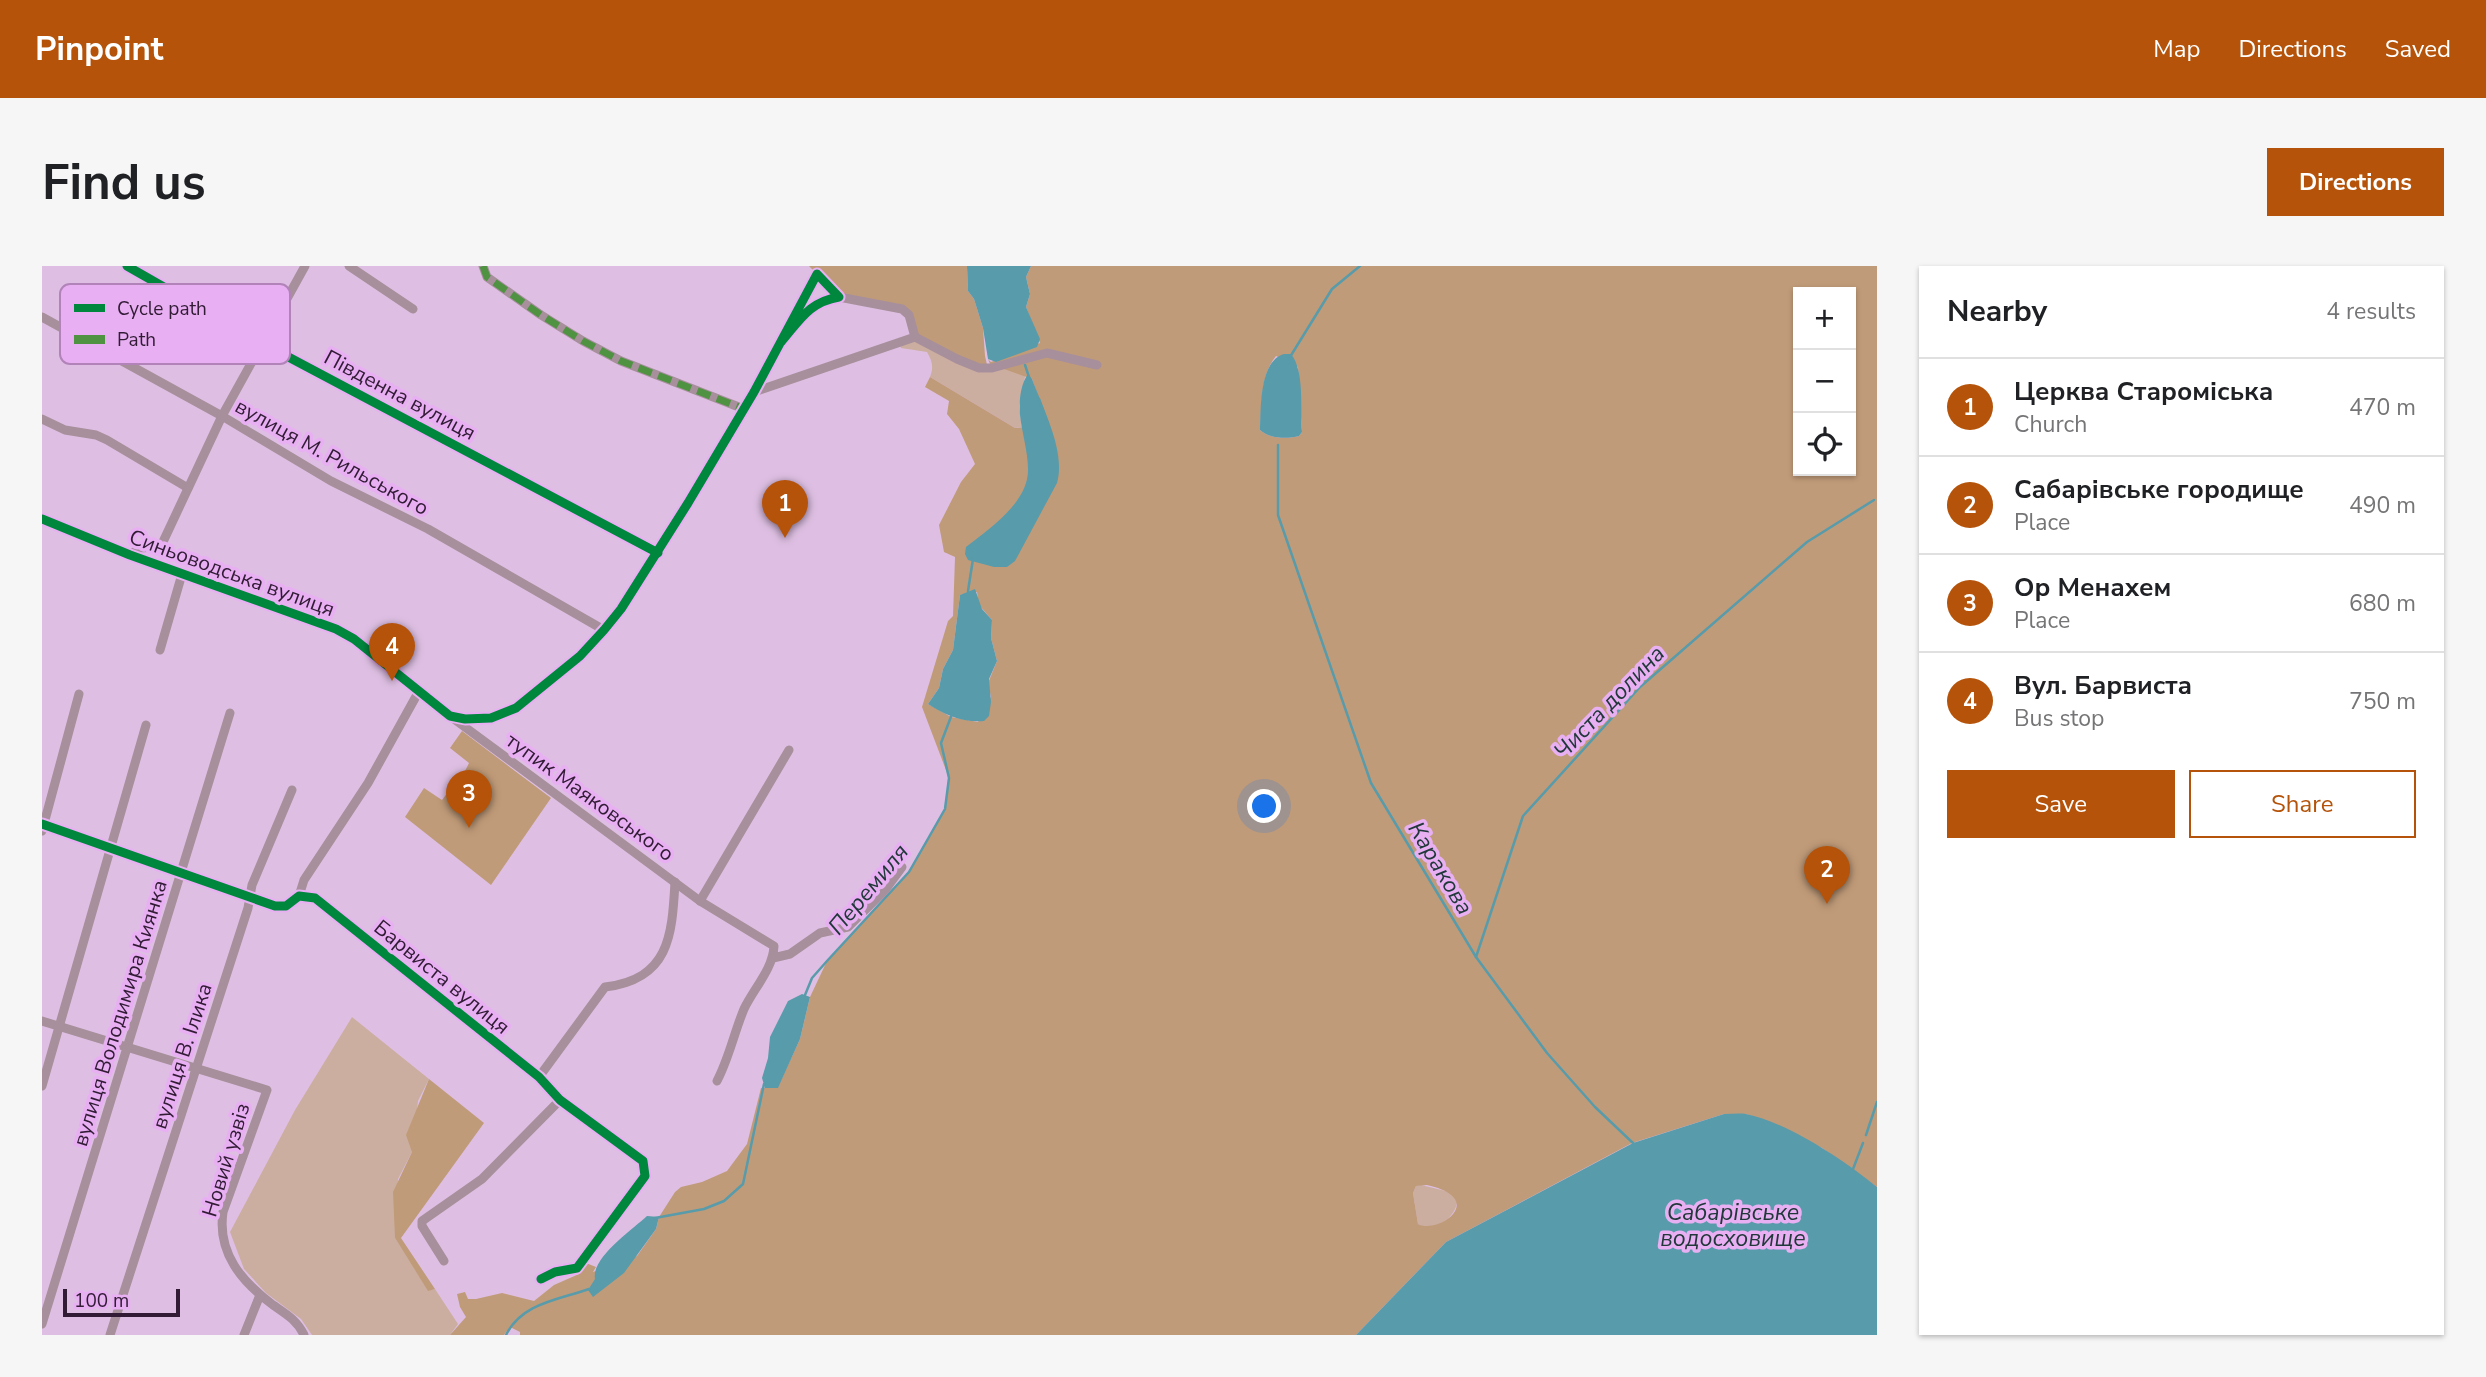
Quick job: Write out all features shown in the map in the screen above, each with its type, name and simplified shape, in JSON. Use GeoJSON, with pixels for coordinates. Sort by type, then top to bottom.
{"type":"FeatureCollection","features":[{"type":"Feature","properties":{"kind":"street","name":"Південна вулиця"},"geometry":{"type":"LineString","coordinates":[[127,266],[159,284]]}},
{"type":"Feature","properties":{"kind":"street"},"geometry":{"type":"LineString","coordinates":[[290,293],[305,266]]}},
{"type":"Feature","properties":{"kind":"street"},"geometry":{"type":"LineString","coordinates":[[349,266],[413,309]]}},
{"type":"Feature","properties":{"kind":"street"},"geometry":{"type":"LineString","coordinates":[[483,266],[487,277],[583,341],[621,361],[744,409]]}},
{"type":"Feature","properties":{"kind":"street"},"geometry":{"type":"LineString","coordinates":[[450,716],[480,720],[503,715],[516,708],[580,656],[621,609],[658,552],[754,392],[817,274],[839,297]]}},
{"type":"Feature","properties":{"kind":"street"},"geometry":{"type":"LineString","coordinates":[[782,342],[814,305],[824,299],[839,297],[902,310],[909,315],[915,337]]}},
{"type":"Feature","properties":{"kind":"street","name":"вулиця М. Рильського"},"geometry":{"type":"LineString","coordinates":[[42,317],[60,327]]}},
{"type":"Feature","properties":{"kind":"street"},"geometry":{"type":"LineString","coordinates":[[754,392],[915,337],[979,368],[992,368],[1047,353],[1097,365]]}},
{"type":"Feature","properties":{"kind":"street","name":"Південна вулиця"},"geometry":{"type":"LineString","coordinates":[[290,358],[658,552]]}},
{"type":"Feature","properties":{"kind":"street","name":"вулиця М. Рильського"},"geometry":{"type":"LineString","coordinates":[[127,364],[331,481],[428,529],[604,630]]}},
{"type":"Feature","properties":{"kind":"street"},"geometry":{"type":"LineString","coordinates":[[130,555],[139,548],[159,547],[162,544],[222,416],[250,364]]}},
{"type":"Feature","properties":{"kind":"street"},"geometry":{"type":"LineString","coordinates":[[42,419],[65,430],[96,435],[107,440],[188,488]]}},
{"type":"Feature","properties":{"kind":"street","name":"Синьоводська вулиця"},"geometry":{"type":"LineString","coordinates":[[42,519],[130,555],[336,629],[354,639],[450,716]]}},
{"type":"Feature","properties":{"kind":"street"},"geometry":{"type":"LineString","coordinates":[[160,650],[182,574]]}},
{"type":"Feature","properties":{"kind":"street"},"geometry":{"type":"LineString","coordinates":[[79,694],[43,827],[281,907],[299,896],[304,880],[368,783],[419,691]]}},
{"type":"Feature","properties":{"kind":"street","name":"вулиця Володимира Киянка"},"geometry":{"type":"LineString","coordinates":[[42,1324],[230,713]]}},
{"type":"Feature","properties":{"kind":"street","name":"тупик Маяковського"},"geometry":{"type":"LineString","coordinates":[[450,716],[700,901],[774,946],[773,958]]}},
{"type":"Feature","properties":{"kind":"street"},"geometry":{"type":"LineString","coordinates":[[42,1086],[146,725]]}},
{"type":"Feature","properties":{"kind":"street"},"geometry":{"type":"LineString","coordinates":[[700,901],[789,750]]}},
{"type":"Feature","properties":{"kind":"street","name":"вулиця В. Ілика"},"geometry":{"type":"LineString","coordinates":[[110,1335],[248,908],[251,885],[292,790]]}},
{"type":"Feature","properties":{"kind":"street"},"geometry":{"type":"LineString","coordinates":[[717,1081],[744,1011],[773,958],[790,954],[820,933],[848,927],[885,890],[902,867]]}},
{"type":"Feature","properties":{"kind":"street","name":"тупик Маяковського"},"geometry":{"type":"LineString","coordinates":[[539,1077],[605,987],[631,983],[653,967],[666,944],[671,925],[675,882]]}},
{"type":"Feature","properties":{"kind":"street","name":"Барвиста вулиця"},"geometry":{"type":"LineString","coordinates":[[299,896],[315,898],[539,1077],[560,1100],[643,1161],[645,1176],[577,1268],[555,1272],[541,1279]]}},
{"type":"Feature","properties":{"kind":"street"},"geometry":{"type":"LineString","coordinates":[[42,1021],[196,1068]]}},
{"type":"Feature","properties":{"kind":"street","name":"Новий узвіз"},"geometry":{"type":"LineString","coordinates":[[196,1068],[267,1090],[223,1212],[224,1243],[235,1269],[260,1295],[299,1324],[304,1335]]}},
{"type":"Feature","properties":{"kind":"street"},"geometry":{"type":"LineString","coordinates":[[444,1261],[422,1226],[422,1221],[482,1179],[560,1100]]}},
{"type":"Feature","properties":{"kind":"street"},"geometry":{"type":"LineString","coordinates":[[244,1335],[260,1295]]}},
{"type":"Feature","properties":{"kind":"shaded area"},"geometry":{"type":"Polygon","coordinates":[[[809,266],[967,266],[968,291],[974,299],[983,328],[988,369],[915,337],[909,315],[839,297],[809,266]]]}},
{"type":"Feature","properties":{"kind":"shaded area"},"geometry":{"type":"Polygon","coordinates":[[[1031,266],[1877,266],[1877,1187],[1822,1148],[1772,1123],[1746,1114],[1724,1114],[1632,1143],[1446,1242],[1356,1335],[520,1335],[520,1332],[510,1327],[504,1335],[450,1335],[466,1317],[457,1294],[465,1292],[468,1299],[476,1299],[502,1293],[534,1301],[554,1285],[579,1274],[586,1263],[596,1267],[593,1272],[637,1256],[656,1229],[659,1217],[675,1192],[681,1187],[702,1182],[727,1171],[747,1144],[761,1088],[778,1087],[800,1039],[810,997],[827,961],[909,872],[945,809],[949,778],[922,707],[948,621],[953,616],[955,557],[944,552],[939,525],[961,482],[975,464],[959,429],[947,414],[949,401],[925,387],[930,377],[1015,428],[1048,424],[1032,379],[990,364],[988,359],[991,362],[1040,343],[1026,307],[1030,294],[1026,277],[1031,266]],[[1276,356],[1267,372],[1260,430],[1279,437],[1299,436],[1302,432],[1298,367],[1276,356]],[[977,592],[960,595],[953,650],[943,669],[939,688],[928,704],[951,717],[978,722],[991,697],[988,683],[997,661],[991,638],[992,620],[979,605],[977,592]],[[1427,1185],[1416,1186],[1413,1193],[1418,1224],[1437,1225],[1453,1214],[1457,1206],[1455,1199],[1445,1191],[1427,1185]]]}},
{"type":"Feature","properties":{"kind":"shaded area"},"geometry":{"type":"Polygon","coordinates":[[[915,337],[974,366],[1021,361],[1025,377],[1019,406],[1022,427],[1015,428],[930,377],[932,364],[927,352],[901,348],[899,342],[915,337]]]}},
{"type":"Feature","properties":{"kind":"shaded area"},"geometry":{"type":"Polygon","coordinates":[[[462,731],[551,798],[491,885],[405,817],[424,788],[442,800],[448,792],[472,809],[488,790],[464,773],[469,763],[450,748],[462,731]]]}},
{"type":"Feature","properties":{"kind":"shaded area"},"geometry":{"type":"Polygon","coordinates":[[[352,1017],[429,1079],[418,1101],[412,1152],[398,1179],[395,1238],[428,1290],[435,1289],[458,1324],[450,1335],[312,1335],[301,1319],[266,1293],[244,1269],[230,1232],[295,1110],[352,1017]]]}},
{"type":"Feature","properties":{"kind":"shaded area"},"geometry":{"type":"Polygon","coordinates":[[[429,1079],[484,1123],[401,1238],[435,1289],[428,1291],[395,1238],[393,1192],[412,1152],[406,1135],[429,1079]]]}},
{"type":"Feature","properties":{"kind":"shaded area"},"geometry":{"type":"Polygon","coordinates":[[[1416,1186],[1450,1192],[1457,1199],[1454,1212],[1444,1222],[1431,1226],[1418,1224],[1413,1193],[1416,1186]]]}},
{"type":"Feature","properties":{"kind":"water"},"geometry":{"type":"Polygon","coordinates":[[[967,266],[1031,266],[1026,277],[1030,294],[1026,307],[1040,339],[1037,347],[996,362],[988,359],[983,328],[974,299],[968,291],[967,266]]]}},
{"type":"Feature","properties":{"kind":"water"},"geometry":{"type":"Polygon","coordinates":[[[1291,354],[1298,370],[1302,432],[1299,436],[1284,438],[1273,437],[1260,430],[1261,399],[1266,376],[1276,358],[1291,354]]]}},
{"type":"Feature","properties":{"kind":"water"},"geometry":{"type":"Polygon","coordinates":[[[1028,374],[1056,444],[1059,471],[1057,483],[1015,561],[1007,567],[994,567],[968,560],[966,547],[1006,514],[1022,493],[1027,481],[1028,463],[1020,405],[1022,388],[1028,374]]]}},
{"type":"Feature","properties":{"kind":"water"},"geometry":{"type":"Polygon","coordinates":[[[975,589],[982,609],[992,620],[991,638],[997,661],[989,679],[991,702],[989,716],[984,721],[954,717],[928,704],[939,688],[943,669],[953,650],[960,595],[975,589]]]}},
{"type":"Feature","properties":{"kind":"water"},"geometry":{"type":"Polygon","coordinates":[[[802,994],[810,997],[800,1039],[778,1088],[765,1088],[762,1078],[770,1037],[788,1001],[802,994]]]}},
{"type":"Feature","properties":{"kind":"water","name":"Сабарівське водосховище"},"geometry":{"type":"Polygon","coordinates":[[[1724,1114],[1746,1114],[1779,1125],[1832,1155],[1877,1187],[1877,1335],[1356,1335],[1446,1242],[1633,1143],[1724,1114]]]}},
{"type":"Feature","properties":{"kind":"water"},"geometry":{"type":"Polygon","coordinates":[[[647,1216],[659,1217],[656,1229],[624,1273],[593,1297],[588,1290],[595,1279],[599,1262],[647,1216]]]}},
{"type":"Feature","properties":{"kind":"waterway","name":"Каракова"},"geometry":{"type":"LineString","coordinates":[[1290,357],[1332,289],[1360,266]]}},
{"type":"Feature","properties":{"kind":"waterway","name":"Перемиля"},"geometry":{"type":"LineString","coordinates":[[1025,365],[1029,377]]}},
{"type":"Feature","properties":{"kind":"waterway","name":"Перемиля"},"geometry":{"type":"LineString","coordinates":[[1039,399],[1046,419]]}},
{"type":"Feature","properties":{"kind":"waterway","name":"Каракова"},"geometry":{"type":"LineString","coordinates":[[1278,445],[1278,515],[1371,783],[1476,957],[1547,1053],[1595,1107],[1634,1144]]}},
{"type":"Feature","properties":{"kind":"waterway","name":"Чиста долина"},"geometry":{"type":"LineString","coordinates":[[1476,957],[1523,816],[1640,687],[1807,542],[1874,500]]}},
{"type":"Feature","properties":{"kind":"waterway","name":"Перемиля"},"geometry":{"type":"LineString","coordinates":[[968,591],[973,559]]}},
{"type":"Feature","properties":{"kind":"waterway","name":"Перемиля"},"geometry":{"type":"LineString","coordinates":[[805,995],[812,978],[909,872],[945,809],[949,778],[941,743],[952,714]]}},
{"type":"Feature","properties":{"kind":"waterway","name":"Перемиля"},"geometry":{"type":"LineString","coordinates":[[655,1218],[704,1209],[724,1201],[743,1184],[764,1084]]}},
{"type":"Feature","properties":{"kind":"waterway"},"geometry":{"type":"LineString","coordinates":[[1866,1135],[1877,1102]]}},
{"type":"Feature","properties":{"kind":"waterway"},"geometry":{"type":"LineString","coordinates":[[1853,1169],[1863,1143]]}},
{"type":"Feature","properties":{"kind":"waterway","name":"Перемиля"},"geometry":{"type":"LineString","coordinates":[[506,1335],[513,1324],[531,1309],[589,1289]]}},
{"type":"Feature","properties":{"kind":"marked path"},"geometry":{"type":"LineString","coordinates":[[483,266],[487,277],[583,341],[621,361],[744,409]]}},
{"type":"Feature","properties":{"kind":"cycle path"},"geometry":{"type":"LineString","coordinates":[[127,266],[159,284]]}},
{"type":"Feature","properties":{"kind":"cycle path"},"geometry":{"type":"LineString","coordinates":[[42,519],[130,555],[336,629],[354,639],[450,716],[465,719],[491,718],[516,708],[580,656],[621,609],[754,392],[817,274],[839,297],[812,308],[781,342]]}},
{"type":"Feature","properties":{"kind":"cycle path"},"geometry":{"type":"LineString","coordinates":[[290,358],[658,553]]}},
{"type":"Feature","properties":{"kind":"cycle path"},"geometry":{"type":"LineString","coordinates":[[42,824],[275,906],[286,906],[299,896],[315,898],[539,1077],[560,1100],[643,1161],[645,1176],[577,1268],[555,1272],[541,1279]]}},
{"type":"Feature","properties":{"kind":"place","name":"Церква Староміська"},"geometry":{"type":"Point","coordinates":[785,538]}},
{"type":"Feature","properties":{"kind":"place","name":"Вул. Барвиста"},"geometry":{"type":"Point","coordinates":[392,681]}},
{"type":"Feature","properties":{"kind":"place","name":"Ор Менахем"},"geometry":{"type":"Point","coordinates":[469,828]}},
{"type":"Feature","properties":{"kind":"place","name":"Сабарівське городище"},"geometry":{"type":"Point","coordinates":[1827,904]}}]}
